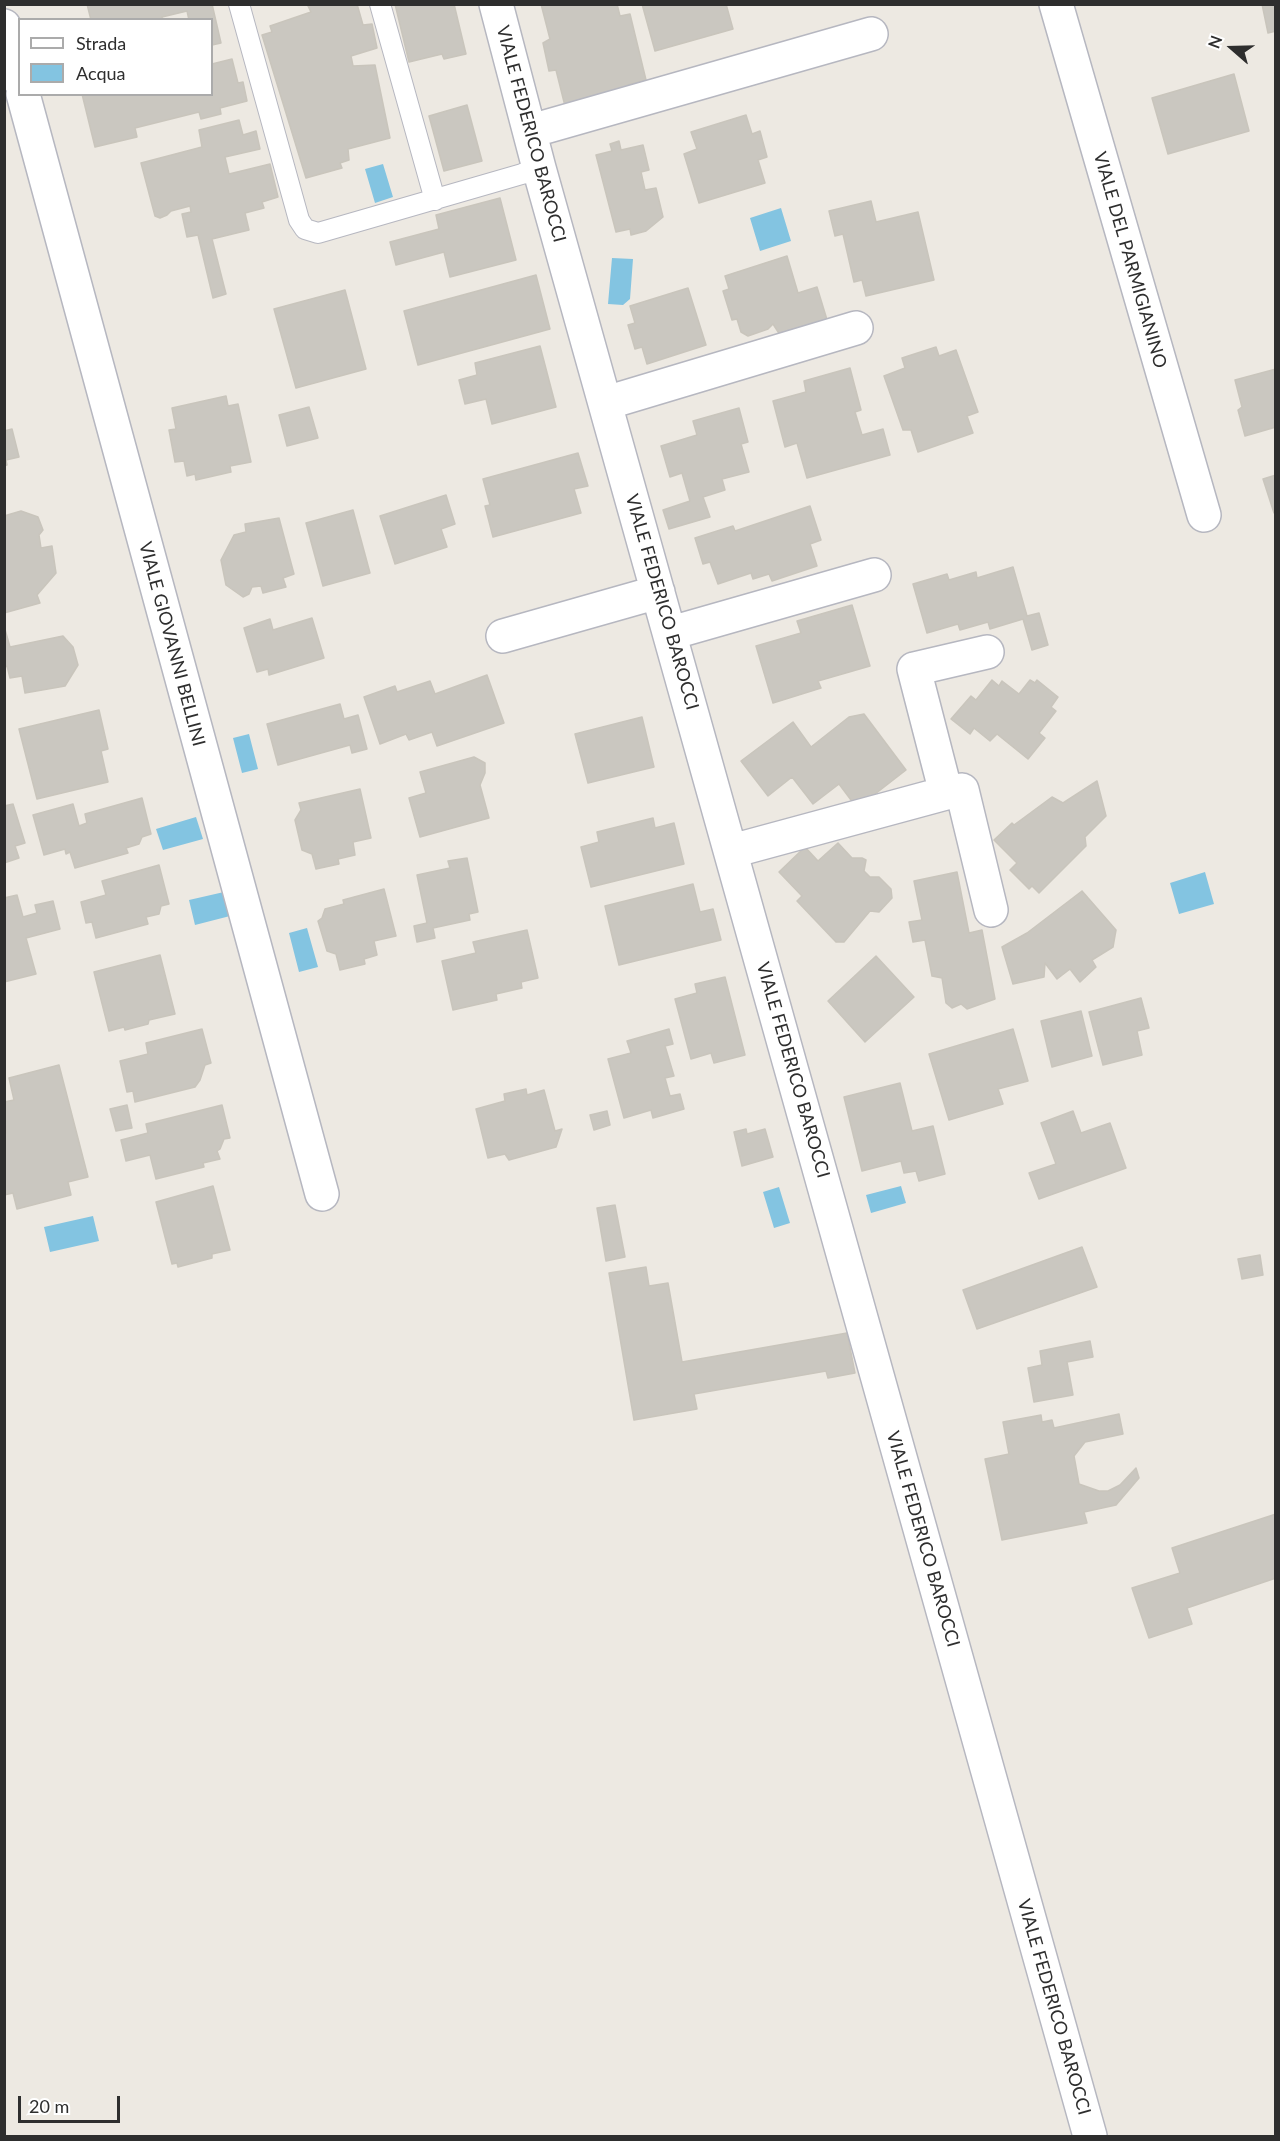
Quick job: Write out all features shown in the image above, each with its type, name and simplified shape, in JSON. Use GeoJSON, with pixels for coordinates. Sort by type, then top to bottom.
{"type":"FeatureCollection","features":[{"type":"Feature","properties":{"kind":"street","name":"VIALE FEDERICO BAROCCI"},"geometry":{"type":"LineString","coordinates":[[496,4],[539,168],[1090,2136]]}},
{"type":"Feature","properties":{"kind":"street","name":"VIALE DEL PARMIGIANINO"},"geometry":{"type":"LineString","coordinates":[[1056,4],[1204,515]]}},
{"type":"Feature","properties":{"kind":"street"},"geometry":{"type":"LineString","coordinates":[[4,26],[18,74]]}},
{"type":"Feature","properties":{"kind":"street"},"geometry":{"type":"LineString","coordinates":[[531,131],[871,34]]}},
{"type":"Feature","properties":{"kind":"street","name":"VIALE GIOVANNI BELLINI"},"geometry":{"type":"LineString","coordinates":[[24,96],[322,1194]]}},
{"type":"Feature","properties":{"kind":"street"},"geometry":{"type":"LineString","coordinates":[[606,403],[856,328]]}},
{"type":"Feature","properties":{"kind":"street"},"geometry":{"type":"LineString","coordinates":[[671,633],[874,575]]}},
{"type":"Feature","properties":{"kind":"street"},"geometry":{"type":"LineString","coordinates":[[503,636],[658,592]]}},
{"type":"Feature","properties":{"kind":"street"},"geometry":{"type":"LineString","coordinates":[[946,793],[914,669],[987,652]]}},
{"type":"Feature","properties":{"kind":"street"},"geometry":{"type":"LineString","coordinates":[[732,851],[962,790],[991,910]]}},
{"type":"Feature","properties":{"kind":"lane"},"geometry":{"type":"LineString","coordinates":[[239,4],[297,213],[305,230],[318,233],[539,168]]}},
{"type":"Feature","properties":{"kind":"lane"},"geometry":{"type":"LineString","coordinates":[[380,4],[435,200]]}},
{"type":"Feature","properties":{"kind":"water"},"geometry":{"type":"Polygon","coordinates":[[[383,164],[393,197],[375,203],[365,169],[383,164]]]}},
{"type":"Feature","properties":{"kind":"water"},"geometry":{"type":"Polygon","coordinates":[[[781,208],[791,241],[760,251],[750,218],[781,208]]]}},
{"type":"Feature","properties":{"kind":"water"},"geometry":{"type":"Polygon","coordinates":[[[612,258],[633,259],[630,299],[623,305],[608,304],[612,258]]]}},
{"type":"Feature","properties":{"kind":"water"},"geometry":{"type":"Polygon","coordinates":[[[249,734],[258,769],[242,773],[233,738],[249,734]]]}},
{"type":"Feature","properties":{"kind":"water"},"geometry":{"type":"Polygon","coordinates":[[[196,817],[203,839],[163,850],[156,829],[196,817]]]}},
{"type":"Feature","properties":{"kind":"water"},"geometry":{"type":"Polygon","coordinates":[[[1205,872],[1214,904],[1179,914],[1170,883],[1205,872]]]}},
{"type":"Feature","properties":{"kind":"water"},"geometry":{"type":"Polygon","coordinates":[[[224,892],[230,916],[195,925],[189,900],[224,892]]]}},
{"type":"Feature","properties":{"kind":"water"},"geometry":{"type":"Polygon","coordinates":[[[307,928],[318,967],[299,972],[289,933],[307,928]]]}},
{"type":"Feature","properties":{"kind":"water"},"geometry":{"type":"Polygon","coordinates":[[[901,1186],[906,1203],[871,1213],[866,1195],[901,1186]]]}},
{"type":"Feature","properties":{"kind":"water"},"geometry":{"type":"Polygon","coordinates":[[[779,1187],[790,1223],[774,1228],[763,1192],[779,1187]]]}},
{"type":"Feature","properties":{"kind":"water"},"geometry":{"type":"Polygon","coordinates":[[[93,1216],[99,1241],[50,1252],[44,1227],[93,1216]]]}},
{"type":"Feature","properties":{"kind":"building"},"geometry":{"type":"Polygon","coordinates":[[[87,4],[212,4],[221,43],[213,45],[213,18],[189,18],[187,11],[162,18],[90,18],[87,4]]]}},
{"type":"Feature","properties":{"kind":"building"},"geometry":{"type":"Polygon","coordinates":[[[307,4],[357,4],[363,25],[372,24],[377,48],[351,56],[353,66],[375,65],[390,138],[348,149],[349,160],[340,163],[342,168],[306,178],[262,35],[272,32],[270,26],[311,12],[307,4]]]}},
{"type":"Feature","properties":{"kind":"building"},"geometry":{"type":"Polygon","coordinates":[[[395,4],[454,4],[466,54],[444,59],[442,54],[409,62],[395,4]]]}},
{"type":"Feature","properties":{"kind":"building"},"geometry":{"type":"Polygon","coordinates":[[[541,4],[617,4],[620,16],[630,14],[646,80],[627,85],[628,90],[565,106],[556,70],[549,71],[543,43],[550,39],[541,4]]]}},
{"type":"Feature","properties":{"kind":"building"},"geometry":{"type":"Polygon","coordinates":[[[642,4],[726,4],[733,29],[655,51],[642,4]]]}},
{"type":"Feature","properties":{"kind":"building"},"geometry":{"type":"Polygon","coordinates":[[[1262,4],[1276,4],[1276,31],[1268,33],[1262,4]]]}},
{"type":"Feature","properties":{"kind":"building"},"geometry":{"type":"Polygon","coordinates":[[[232,59],[238,83],[243,82],[247,101],[220,108],[221,114],[201,119],[199,112],[135,128],[137,137],[95,147],[82,96],[213,96],[213,64],[232,59]]]}},
{"type":"Feature","properties":{"kind":"building"},"geometry":{"type":"Polygon","coordinates":[[[1234,74],[1249,131],[1168,154],[1152,98],[1234,74]]]}},
{"type":"Feature","properties":{"kind":"building"},"geometry":{"type":"Polygon","coordinates":[[[467,105],[482,161],[444,171],[429,116],[467,105]]]}},
{"type":"Feature","properties":{"kind":"building"},"geometry":{"type":"Polygon","coordinates":[[[746,115],[752,134],[760,131],[767,157],[758,160],[765,183],[699,203],[684,154],[697,149],[691,132],[746,115]]]}},
{"type":"Feature","properties":{"kind":"building"},"geometry":{"type":"Polygon","coordinates":[[[239,120],[243,135],[256,131],[260,149],[225,157],[229,174],[270,164],[278,197],[262,202],[264,208],[245,213],[249,230],[212,239],[226,294],[213,298],[198,235],[187,237],[182,214],[191,212],[190,206],[171,211],[160,218],[155,216],[141,163],[202,147],[199,130],[239,120]]]}},
{"type":"Feature","properties":{"kind":"building"},"geometry":{"type":"Polygon","coordinates":[[[619,141],[621,150],[643,145],[649,170],[641,172],[645,190],[656,188],[663,217],[646,231],[631,235],[630,229],[616,232],[596,155],[612,151],[610,144],[619,141]]]}},
{"type":"Feature","properties":{"kind":"building"},"geometry":{"type":"Polygon","coordinates":[[[500,198],[516,260],[450,277],[444,252],[396,265],[390,242],[439,229],[436,215],[500,198]]]}},
{"type":"Feature","properties":{"kind":"building"},"geometry":{"type":"Polygon","coordinates":[[[871,201],[876,222],[918,212],[934,280],[866,296],[862,280],[854,282],[843,234],[835,236],[829,211],[871,201]]]}},
{"type":"Feature","properties":{"kind":"building"},"geometry":{"type":"Polygon","coordinates":[[[787,256],[798,293],[817,287],[828,323],[782,338],[773,324],[768,329],[748,336],[741,332],[737,319],[732,320],[723,291],[729,289],[725,276],[787,256]]]}},
{"type":"Feature","properties":{"kind":"building"},"geometry":{"type":"Polygon","coordinates":[[[536,275],[550,329],[418,365],[404,311],[536,275]]]}},
{"type":"Feature","properties":{"kind":"building"},"geometry":{"type":"Polygon","coordinates":[[[688,288],[706,345],[647,364],[642,347],[635,349],[628,325],[635,323],[630,306],[688,288]]]}},
{"type":"Feature","properties":{"kind":"building"},"geometry":{"type":"Polygon","coordinates":[[[345,290],[366,369],[296,388],[274,309],[345,290]]]}},
{"type":"Feature","properties":{"kind":"building"},"geometry":{"type":"Polygon","coordinates":[[[540,346],[556,407],[492,424],[486,399],[465,404],[459,380],[477,375],[475,363],[540,346]]]}},
{"type":"Feature","properties":{"kind":"building"},"geometry":{"type":"Polygon","coordinates":[[[936,347],[939,356],[956,350],[978,412],[967,416],[973,433],[918,452],[911,430],[903,430],[884,376],[905,368],[902,358],[936,347]]]}},
{"type":"Feature","properties":{"kind":"building"},"geometry":{"type":"Polygon","coordinates":[[[850,368],[861,410],[855,412],[862,435],[883,429],[890,455],[807,478],[797,443],[785,447],[773,401],[806,392],[804,381],[850,368]]]}},
{"type":"Feature","properties":{"kind":"building"},"geometry":{"type":"Polygon","coordinates":[[[1276,369],[1276,427],[1245,436],[1238,410],[1242,407],[1235,380],[1276,369]]]}},
{"type":"Feature","properties":{"kind":"building"},"geometry":{"type":"Polygon","coordinates":[[[226,396],[228,406],[238,404],[251,462],[230,466],[231,472],[196,480],[195,474],[187,476],[184,461],[175,462],[169,430],[176,429],[172,408],[226,396]]]}},
{"type":"Feature","properties":{"kind":"building"},"geometry":{"type":"Polygon","coordinates":[[[309,407],[318,438],[287,446],[279,415],[309,407]]]}},
{"type":"Feature","properties":{"kind":"building"},"geometry":{"type":"Polygon","coordinates":[[[739,408],[748,442],[741,444],[749,472],[722,479],[725,490],[703,497],[710,517],[669,529],[663,510],[690,501],[682,473],[670,477],[661,446],[697,435],[693,421],[739,408]]]}},
{"type":"Feature","properties":{"kind":"building"},"geometry":{"type":"Polygon","coordinates":[[[12,429],[19,457],[6,460],[7,465],[4,466],[4,431],[12,429]]]}},
{"type":"Feature","properties":{"kind":"building"},"geometry":{"type":"Polygon","coordinates":[[[578,453],[588,486],[574,489],[581,513],[493,537],[485,506],[490,505],[483,479],[578,453]]]}},
{"type":"Feature","properties":{"kind":"building"},"geometry":{"type":"Polygon","coordinates":[[[1276,475],[1276,512],[1274,513],[1263,479],[1276,475]]]}},
{"type":"Feature","properties":{"kind":"building"},"geometry":{"type":"Polygon","coordinates":[[[446,495],[455,524],[441,529],[447,547],[395,564],[380,516],[446,495]]]}},
{"type":"Feature","properties":{"kind":"building"},"geometry":{"type":"Polygon","coordinates":[[[810,506],[821,540],[810,544],[817,566],[772,581],[769,574],[753,579],[751,573],[718,584],[710,562],[703,564],[695,538],[733,526],[735,531],[810,506]]]}},
{"type":"Feature","properties":{"kind":"building"},"geometry":{"type":"Polygon","coordinates":[[[353,510],[370,573],[323,586],[306,523],[353,510]]]}},
{"type":"Feature","properties":{"kind":"building"},"geometry":{"type":"Polygon","coordinates":[[[21,511],[38,517],[43,530],[39,535],[41,548],[52,546],[56,573],[37,595],[40,603],[4,613],[4,516],[21,511]]]}},
{"type":"Feature","properties":{"kind":"building"},"geometry":{"type":"Polygon","coordinates":[[[279,518],[294,574],[283,578],[286,587],[263,593],[261,586],[252,587],[249,594],[243,597],[226,585],[221,560],[234,535],[246,532],[245,524],[279,518]]]}},
{"type":"Feature","properties":{"kind":"building"},"geometry":{"type":"Polygon","coordinates":[[[1013,567],[1027,616],[1039,613],[1048,645],[1032,650],[1023,619],[990,629],[988,622],[960,630],[958,624],[927,633],[913,584],[947,574],[949,580],[976,572],[977,578],[1013,567]]]}},
{"type":"Feature","properties":{"kind":"building"},"geometry":{"type":"Polygon","coordinates":[[[852,605],[870,666],[818,681],[821,688],[773,703],[756,646],[801,633],[797,621],[852,605]]]}},
{"type":"Feature","properties":{"kind":"building"},"geometry":{"type":"Polygon","coordinates":[[[312,618],[324,658],[269,675],[268,669],[257,672],[244,628],[270,619],[273,630],[312,618]]]}},
{"type":"Feature","properties":{"kind":"building"},"geometry":{"type":"Polygon","coordinates":[[[4,626],[10,647],[63,636],[73,647],[78,665],[65,686],[25,693],[22,676],[10,678],[7,666],[4,667],[4,626]]]}},
{"type":"Feature","properties":{"kind":"building"},"geometry":{"type":"Polygon","coordinates":[[[487,675],[504,723],[437,746],[432,732],[409,740],[406,734],[380,744],[364,697],[395,686],[397,692],[430,681],[435,694],[487,675]]]}},
{"type":"Feature","properties":{"kind":"building"},"geometry":{"type":"Polygon","coordinates":[[[992,680],[999,686],[1002,681],[1019,694],[1030,680],[1035,683],[1037,680],[1058,697],[1051,707],[1056,711],[1039,733],[1045,738],[1028,759],[997,734],[990,741],[974,728],[970,734],[951,719],[971,696],[976,700],[992,680]]]}},
{"type":"Feature","properties":{"kind":"building"},"geometry":{"type":"Polygon","coordinates":[[[340,704],[344,719],[358,715],[367,749],[352,753],[350,745],[278,765],[267,724],[340,704]]]}},
{"type":"Feature","properties":{"kind":"building"},"geometry":{"type":"Polygon","coordinates":[[[99,710],[108,749],[101,751],[108,782],[37,799],[19,729],[99,710]]]}},
{"type":"Feature","properties":{"kind":"building"},"geometry":{"type":"Polygon","coordinates":[[[864,714],[906,770],[857,808],[839,784],[813,804],[792,777],[768,796],[741,761],[793,722],[811,747],[849,717],[864,714]]]}},
{"type":"Feature","properties":{"kind":"building"},"geometry":{"type":"Polygon","coordinates":[[[642,717],[654,767],[588,783],[575,734],[642,717]]]}},
{"type":"Feature","properties":{"kind":"building"},"geometry":{"type":"Polygon","coordinates":[[[474,757],[485,763],[485,773],[480,785],[489,818],[420,837],[409,798],[426,793],[420,772],[474,757]]]}},
{"type":"Feature","properties":{"kind":"building"},"geometry":{"type":"Polygon","coordinates":[[[1097,781],[1106,816],[1085,837],[1086,846],[1039,893],[1032,886],[1029,889],[1010,870],[1017,863],[994,840],[1012,823],[1014,825],[1052,797],[1063,803],[1097,781]]]}},
{"type":"Feature","properties":{"kind":"building"},"geometry":{"type":"Polygon","coordinates":[[[360,789],[371,838],[353,842],[355,855],[338,859],[339,864],[316,869],[312,854],[302,850],[295,820],[301,810],[299,803],[360,789]]]}},
{"type":"Feature","properties":{"kind":"building"},"geometry":{"type":"Polygon","coordinates":[[[142,798],[151,834],[142,837],[139,844],[126,848],[128,853],[75,868],[70,852],[66,854],[65,849],[44,855],[33,815],[73,804],[79,826],[87,823],[85,814],[142,798]]]}},
{"type":"Feature","properties":{"kind":"building"},"geometry":{"type":"Polygon","coordinates":[[[13,804],[25,843],[15,846],[19,858],[4,863],[4,806],[13,804]]]}},
{"type":"Feature","properties":{"kind":"building"},"geometry":{"type":"Polygon","coordinates":[[[653,818],[655,828],[674,823],[684,864],[591,887],[581,847],[599,842],[597,832],[653,818]]]}},
{"type":"Feature","properties":{"kind":"building"},"geometry":{"type":"Polygon","coordinates":[[[838,843],[852,858],[866,860],[864,871],[870,877],[879,877],[891,889],[892,898],[879,912],[870,911],[844,942],[836,942],[797,901],[802,896],[779,872],[805,847],[818,861],[838,843]]]}},
{"type":"Feature","properties":{"kind":"building"},"geometry":{"type":"Polygon","coordinates":[[[467,858],[478,912],[469,914],[470,920],[433,928],[435,938],[417,942],[414,926],[427,923],[417,875],[450,868],[448,861],[467,858]]]}},
{"type":"Feature","properties":{"kind":"building"},"geometry":{"type":"Polygon","coordinates":[[[159,865],[169,904],[161,906],[159,914],[146,917],[148,924],[96,938],[92,922],[86,923],[81,902],[106,895],[102,881],[159,865]]]}},
{"type":"Feature","properties":{"kind":"building"},"geometry":{"type":"Polygon","coordinates":[[[957,872],[969,933],[982,930],[995,999],[967,1009],[961,1004],[952,1008],[946,1003],[942,978],[932,976],[925,940],[913,942],[909,922],[922,920],[914,881],[957,872]]]}},
{"type":"Feature","properties":{"kind":"building"},"geometry":{"type":"Polygon","coordinates":[[[693,884],[700,912],[713,909],[721,940],[619,965],[605,906],[693,884]]]}},
{"type":"Feature","properties":{"kind":"building"},"geometry":{"type":"Polygon","coordinates":[[[384,889],[396,936],[374,941],[377,955],[364,959],[365,964],[340,970],[336,954],[327,951],[318,921],[322,918],[325,909],[344,904],[343,900],[384,889]]]}},
{"type":"Feature","properties":{"kind":"building"},"geometry":{"type":"Polygon","coordinates":[[[1082,891],[1116,930],[1113,947],[1092,960],[1096,967],[1080,982],[1070,969],[1057,979],[1045,963],[1044,977],[1013,984],[1002,947],[1027,933],[1082,891]]]}},
{"type":"Feature","properties":{"kind":"building"},"geometry":{"type":"Polygon","coordinates":[[[17,895],[23,917],[37,913],[35,905],[53,901],[60,929],[26,938],[36,974],[4,982],[4,898],[17,895]]]}},
{"type":"Feature","properties":{"kind":"building"},"geometry":{"type":"Polygon","coordinates":[[[527,930],[538,978],[521,982],[522,988],[496,994],[497,1000],[453,1010],[442,961],[476,953],[473,942],[527,930]]]}},
{"type":"Feature","properties":{"kind":"building"},"geometry":{"type":"Polygon","coordinates":[[[160,955],[175,1014],[149,1020],[148,1024],[125,1030],[124,1027],[109,1031],[94,972],[160,955]]]}},
{"type":"Feature","properties":{"kind":"building"},"geometry":{"type":"Polygon","coordinates":[[[876,956],[914,997],[865,1042],[828,1001],[876,956]]]}},
{"type":"Feature","properties":{"kind":"building"},"geometry":{"type":"Polygon","coordinates":[[[725,977],[745,1055],[714,1063],[711,1053],[691,1059],[675,999],[697,993],[695,984],[725,977]]]}},
{"type":"Feature","properties":{"kind":"building"},"geometry":{"type":"Polygon","coordinates":[[[1141,998],[1149,1028],[1137,1031],[1142,1055],[1103,1065],[1089,1012],[1141,998]]]}},
{"type":"Feature","properties":{"kind":"building"},"geometry":{"type":"Polygon","coordinates":[[[1081,1011],[1092,1056],[1052,1067],[1041,1021],[1081,1011]]]}},
{"type":"Feature","properties":{"kind":"building"},"geometry":{"type":"Polygon","coordinates":[[[202,1029],[211,1063],[205,1065],[195,1087],[135,1102],[133,1091],[127,1092],[120,1061],[148,1054],[146,1043],[202,1029]]]}},
{"type":"Feature","properties":{"kind":"building"},"geometry":{"type":"Polygon","coordinates":[[[669,1029],[673,1044],[665,1046],[674,1076],[665,1078],[670,1096],[680,1094],[684,1109],[653,1118],[651,1110],[624,1118],[608,1059],[631,1053],[627,1041],[669,1029]]]}},
{"type":"Feature","properties":{"kind":"building"},"geometry":{"type":"Polygon","coordinates":[[[1013,1029],[1028,1081],[998,1089],[1003,1104],[949,1120],[929,1054],[1013,1029]]]}},
{"type":"Feature","properties":{"kind":"building"},"geometry":{"type":"Polygon","coordinates":[[[59,1065],[88,1177],[68,1182],[71,1195],[17,1209],[13,1193],[4,1195],[4,1134],[6,1133],[4,1102],[14,1100],[9,1078],[59,1065]]]}},
{"type":"Feature","properties":{"kind":"building"},"geometry":{"type":"Polygon","coordinates":[[[900,1083],[912,1131],[933,1126],[945,1174],[919,1181],[916,1171],[904,1173],[901,1161],[862,1171],[844,1097],[900,1083]]]}},
{"type":"Feature","properties":{"kind":"building"},"geometry":{"type":"Polygon","coordinates":[[[526,1089],[527,1095],[544,1090],[555,1131],[562,1129],[556,1147],[509,1160],[505,1154],[488,1158],[476,1109],[505,1101],[504,1094],[526,1089]]]}},
{"type":"Feature","properties":{"kind":"building"},"geometry":{"type":"Polygon","coordinates":[[[127,1105],[132,1128],[116,1131],[110,1109],[127,1105]]]}},
{"type":"Feature","properties":{"kind":"building"},"geometry":{"type":"Polygon","coordinates":[[[222,1105],[230,1138],[224,1139],[217,1151],[220,1159],[203,1163],[204,1167],[156,1179],[150,1155],[126,1161],[121,1140],[148,1133],[146,1124],[222,1105]]]}},
{"type":"Feature","properties":{"kind":"building"},"geometry":{"type":"Polygon","coordinates":[[[607,1111],[610,1125],[594,1130],[590,1115],[607,1111]]]}},
{"type":"Feature","properties":{"kind":"building"},"geometry":{"type":"Polygon","coordinates":[[[1073,1111],[1081,1133],[1110,1123],[1126,1168],[1039,1199],[1029,1173],[1056,1164],[1041,1123],[1073,1111]]]}},
{"type":"Feature","properties":{"kind":"building"},"geometry":{"type":"Polygon","coordinates":[[[746,1129],[747,1134],[765,1129],[773,1157],[742,1166],[734,1132],[746,1129]]]}},
{"type":"Feature","properties":{"kind":"building"},"geometry":{"type":"Polygon","coordinates":[[[213,1186],[230,1250],[212,1254],[212,1258],[178,1267],[177,1263],[172,1264],[156,1202],[213,1186]]]}},
{"type":"Feature","properties":{"kind":"building"},"geometry":{"type":"Polygon","coordinates":[[[615,1205],[625,1257],[606,1261],[597,1208],[615,1205]]]}},
{"type":"Feature","properties":{"kind":"building"},"geometry":{"type":"Polygon","coordinates":[[[1082,1247],[1097,1287],[977,1329],[963,1290],[1082,1247]]]}},
{"type":"Feature","properties":{"kind":"building"},"geometry":{"type":"Polygon","coordinates":[[[1260,1255],[1263,1275],[1242,1279],[1238,1259],[1260,1255]]]}},
{"type":"Feature","properties":{"kind":"building"},"geometry":{"type":"Polygon","coordinates":[[[646,1267],[649,1286],[668,1283],[682,1362],[847,1333],[855,1373],[828,1378],[826,1371],[694,1394],[697,1409],[634,1420],[609,1273],[646,1267]]]}},
{"type":"Feature","properties":{"kind":"building"},"geometry":{"type":"Polygon","coordinates":[[[1090,1341],[1093,1357],[1067,1362],[1073,1395],[1034,1402],[1028,1368],[1042,1365],[1040,1351],[1090,1341]]]}},
{"type":"Feature","properties":{"kind":"building"},"geometry":{"type":"Polygon","coordinates":[[[1119,1414],[1123,1434],[1085,1442],[1074,1456],[1079,1484],[1099,1491],[1108,1491],[1120,1485],[1136,1468],[1139,1478],[1116,1505],[1084,1512],[1087,1523],[1002,1540],[985,1459],[1009,1454],[1003,1422],[1041,1415],[1042,1422],[1052,1420],[1054,1428],[1119,1414]]]}},
{"type":"Feature","properties":{"kind":"building"},"geometry":{"type":"Polygon","coordinates":[[[1276,1514],[1276,1578],[1187,1608],[1192,1624],[1149,1638],[1132,1588],[1180,1573],[1172,1548],[1276,1514]]]}}]}
